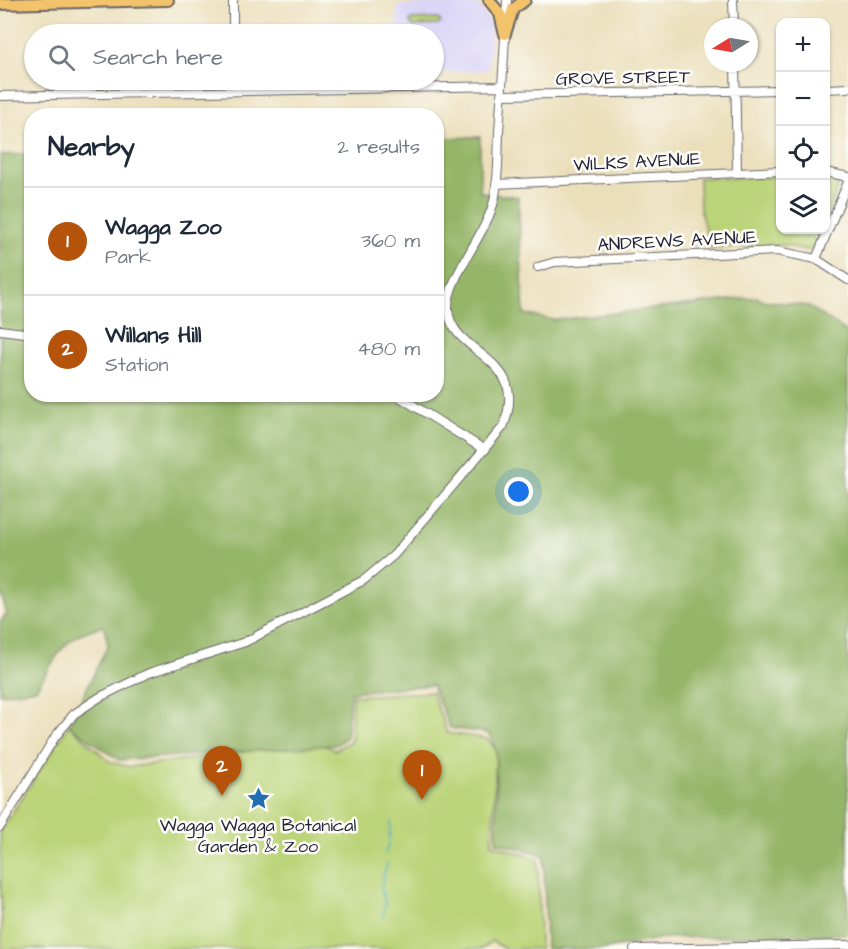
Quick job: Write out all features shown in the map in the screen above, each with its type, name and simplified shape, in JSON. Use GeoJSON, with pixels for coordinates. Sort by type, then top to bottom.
{"type":"FeatureCollection","features":[{"type":"Feature","properties":{"kind":"main road"},"geometry":{"type":"LineString","coordinates":[[0,4],[168,0]]}},
{"type":"Feature","properties":{"kind":"main road"},"geometry":{"type":"LineString","coordinates":[[489,0],[500,14],[505,34]]}},
{"type":"Feature","properties":{"kind":"main road"},"geometry":{"type":"LineString","coordinates":[[505,34],[513,9],[525,0]]}},
{"type":"Feature","properties":{"kind":"street"},"geometry":{"type":"LineString","coordinates":[[233,0],[233,24]]}},
{"type":"Feature","properties":{"kind":"street"},"geometry":{"type":"LineString","coordinates":[[0,827],[55,737],[74,714],[100,697],[149,673],[245,642],[364,580],[394,555],[503,427],[508,415],[507,388],[495,365],[453,327],[448,300],[454,283],[488,220],[496,184],[507,0]]}},
{"type":"Feature","properties":{"kind":"street"},"geometry":{"type":"LineString","coordinates":[[734,0],[734,18]]}},
{"type":"Feature","properties":{"kind":"street"},"geometry":{"type":"LineString","coordinates":[[735,72],[737,172]]}},
{"type":"Feature","properties":{"kind":"street"},"geometry":{"type":"LineString","coordinates":[[444,87],[502,86]]}},
{"type":"Feature","properties":{"kind":"street"},"geometry":{"type":"LineString","coordinates":[[830,89],[848,88]]}},
{"type":"Feature","properties":{"kind":"street"},"geometry":{"type":"LineString","coordinates":[[0,96],[288,90]]}},
{"type":"Feature","properties":{"kind":"street","name":"GROVE STREET"},"geometry":{"type":"LineString","coordinates":[[501,95],[776,90]]}},
{"type":"Feature","properties":{"kind":"street","name":"WILKS AVENUE"},"geometry":{"type":"LineString","coordinates":[[496,184],[776,171]]}},
{"type":"Feature","properties":{"kind":"street"},"geometry":{"type":"LineString","coordinates":[[830,173],[848,177]]}},
{"type":"Feature","properties":{"kind":"street"},"geometry":{"type":"LineString","coordinates":[[816,259],[848,182]]}},
{"type":"Feature","properties":{"kind":"street","name":"ANDREWS AVENUE"},"geometry":{"type":"LineString","coordinates":[[538,267],[555,262],[762,251],[790,253],[816,259],[848,280]]}},
{"type":"Feature","properties":{"kind":"street"},"geometry":{"type":"LineString","coordinates":[[0,330],[24,333]]}},
{"type":"Feature","properties":{"kind":"street"},"geometry":{"type":"LineString","coordinates":[[408,402],[485,450]]}},
{"type":"Feature","properties":{"kind":"street"},"geometry":{"type":"LineString","coordinates":[[634,949],[848,945]]}},
{"type":"Feature","properties":{"kind":"shaded area"},"geometry":{"type":"Polygon","coordinates":[[[464,3],[479,6],[491,23],[489,70],[444,72],[444,24],[397,24],[397,5],[464,3]]]}},
{"type":"Feature","properties":{"kind":"green space"},"geometry":{"type":"Polygon","coordinates":[[[438,19],[441,22],[439,24],[411,24],[411,20],[438,19]]]}},
{"type":"Feature","properties":{"kind":"green space"},"geometry":{"type":"Polygon","coordinates":[[[480,137],[480,192],[518,197],[524,314],[554,320],[757,297],[761,300],[808,306],[848,333],[848,934],[662,938],[607,949],[546,949],[544,855],[496,842],[496,750],[488,733],[450,728],[432,685],[351,692],[346,738],[335,745],[119,760],[69,725],[108,645],[104,626],[79,635],[62,648],[36,689],[0,694],[0,622],[7,614],[0,591],[0,155],[24,154],[24,402],[444,402],[444,138],[480,137]]]}},
{"type":"Feature","properties":{"kind":"green space"},"geometry":{"type":"Polygon","coordinates":[[[776,177],[776,234],[819,234],[813,248],[807,250],[784,245],[710,248],[700,210],[699,178],[776,177]]]}},
{"type":"Feature","properties":{"kind":"green space"},"geometry":{"type":"Polygon","coordinates":[[[830,179],[837,181],[838,186],[830,207],[830,179]]]}},
{"type":"Feature","properties":{"kind":"green space","name":"Wagga Wagga Botanical Garden & Zoo"},"geometry":{"type":"Polygon","coordinates":[[[432,692],[447,733],[487,739],[496,750],[492,844],[538,859],[540,949],[505,949],[492,941],[482,949],[2,949],[0,832],[69,725],[110,762],[130,767],[316,742],[335,750],[351,741],[353,696],[432,692]]]}},
{"type":"Feature","properties":{"kind":"waterway"},"geometry":{"type":"LineString","coordinates":[[389,839],[391,822]]}},
{"type":"Feature","properties":{"kind":"waterway"},"geometry":{"type":"LineString","coordinates":[[385,853],[389,843]]}},
{"type":"Feature","properties":{"kind":"waterway"},"geometry":{"type":"LineString","coordinates":[[383,916],[385,903],[381,887],[387,863]]}},
{"type":"Feature","properties":{"kind":"place","name":"Willans Hill"},"geometry":{"type":"Point","coordinates":[222,796]}},
{"type":"Feature","properties":{"kind":"place","name":"Wagga Wagga Botanical Garden & Zoo"},"geometry":{"type":"Point","coordinates":[258,799]}},
{"type":"Feature","properties":{"kind":"place","name":"Wagga Zoo"},"geometry":{"type":"Point","coordinates":[422,800]}}]}
